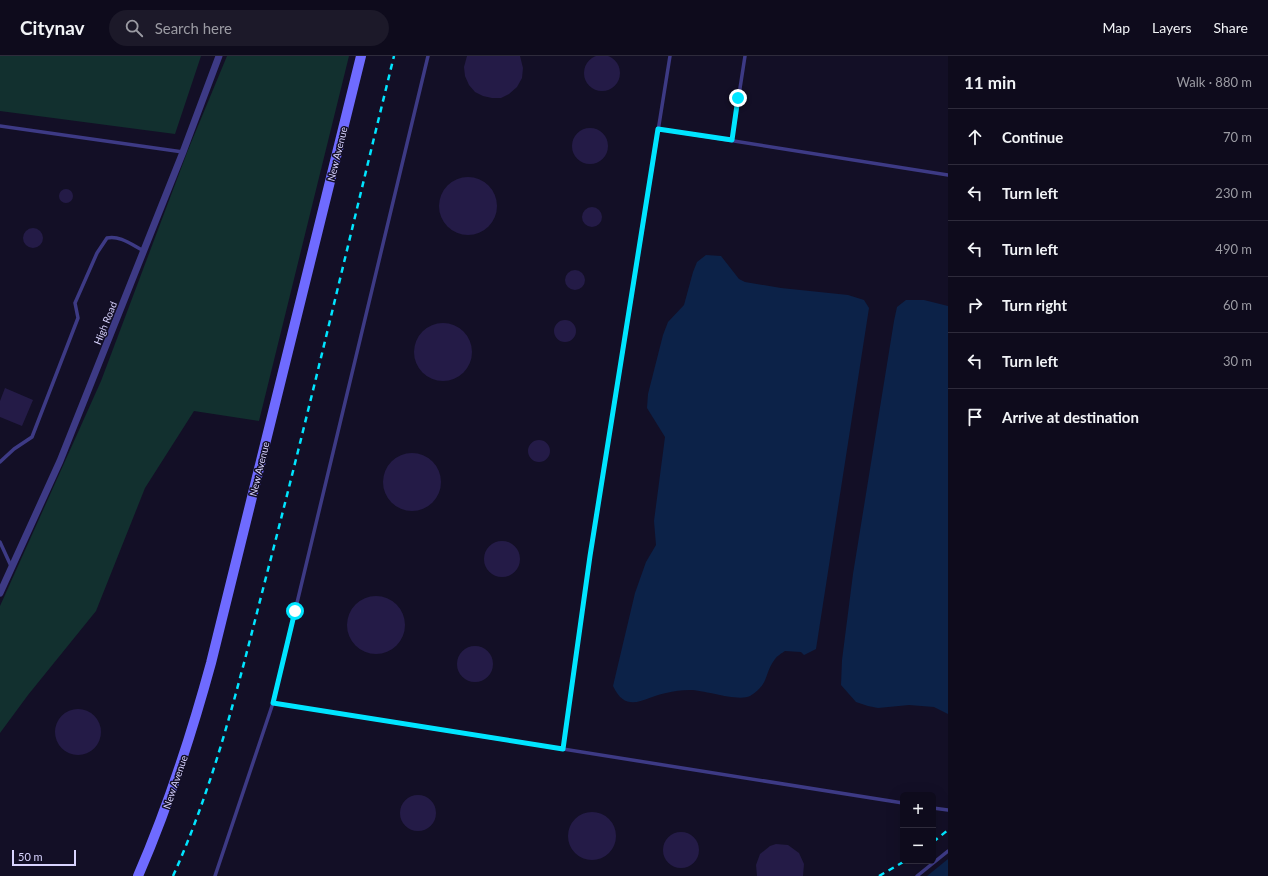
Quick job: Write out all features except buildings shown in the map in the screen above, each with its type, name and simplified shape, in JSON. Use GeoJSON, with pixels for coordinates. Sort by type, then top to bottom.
{"type":"FeatureCollection","features":[{"type":"Feature","properties":{"kind":"main road","name":"New Avenue"},"geometry":{"type":"LineString","coordinates":[[138,876],[164,813],[182,763],[211,663],[361,56]]}},
{"type":"Feature","properties":{"kind":"street","name":"High Road"},"geometry":{"type":"LineString","coordinates":[[0,593],[60,461],[183,152],[219,56]]}},
{"type":"Feature","properties":{"kind":"lane"},"geometry":{"type":"LineString","coordinates":[[215,876],[220,867],[273,703],[428,56]]}},
{"type":"Feature","properties":{"kind":"lane"},"geometry":{"type":"LineString","coordinates":[[563,749],[590,556],[670,56]]}},
{"type":"Feature","properties":{"kind":"lane"},"geometry":{"type":"LineString","coordinates":[[732,140],[745,56]]}},
{"type":"Feature","properties":{"kind":"lane"},"geometry":{"type":"LineString","coordinates":[[0,126],[183,152]]}},
{"type":"Feature","properties":{"kind":"lane"},"geometry":{"type":"LineString","coordinates":[[658,129],[948,175]]}},
{"type":"Feature","properties":{"kind":"lane"},"geometry":{"type":"LineString","coordinates":[[0,462],[14,449],[32,437],[78,318],[75,303],[97,253],[107,238],[120,238],[144,251]]}},
{"type":"Feature","properties":{"kind":"lane"},"geometry":{"type":"LineString","coordinates":[[0,542],[12,568]]}},
{"type":"Feature","properties":{"kind":"lane"},"geometry":{"type":"LineString","coordinates":[[273,703],[900,803]]}},
{"type":"Feature","properties":{"kind":"lane"},"geometry":{"type":"LineString","coordinates":[[936,808],[948,810]]}},
{"type":"Feature","properties":{"kind":"lane"},"geometry":{"type":"LineString","coordinates":[[917,876],[948,851]]}},
{"type":"Feature","properties":{"kind":"green space"},"geometry":{"type":"Polygon","coordinates":[[[0,56],[201,56],[175,134],[0,111],[0,56]]]}},
{"type":"Feature","properties":{"kind":"green space"},"geometry":{"type":"Polygon","coordinates":[[[227,56],[349,56],[259,421],[194,411],[145,488],[96,611],[28,695],[0,733],[0,606],[101,381],[188,150],[227,56]]]}},
{"type":"Feature","properties":{"kind":"water"},"geometry":{"type":"Polygon","coordinates":[[[706,255],[721,256],[739,279],[745,282],[781,288],[848,295],[864,300],[869,308],[816,649],[804,655],[801,652],[785,651],[776,658],[772,664],[761,687],[750,696],[738,698],[684,690],[669,692],[637,702],[631,702],[624,700],[618,695],[613,686],[635,593],[646,562],[656,545],[654,521],[665,437],[647,408],[648,394],[663,335],[668,322],[684,305],[697,262],[706,255]]]}},
{"type":"Feature","properties":{"kind":"water"},"geometry":{"type":"Polygon","coordinates":[[[906,300],[924,300],[948,306],[948,714],[934,707],[909,705],[878,708],[868,706],[856,702],[841,685],[842,660],[853,574],[894,321],[897,307],[906,300]]]}},
{"type":"Feature","properties":{"kind":"water"},"geometry":{"type":"Polygon","coordinates":[[[948,859],[948,876],[927,876],[948,859]]]}},
{"type":"Feature","properties":{"kind":"railway"},"geometry":{"type":"LineString","coordinates":[[173,876],[204,798],[240,679],[303,433],[394,56]]}},
{"type":"Feature","properties":{"kind":"railway"},"geometry":{"type":"LineString","coordinates":[[936,840],[948,830]]}},
{"type":"Feature","properties":{"kind":"railway"},"geometry":{"type":"LineString","coordinates":[[879,876],[900,864]]}},
{"type":"Feature","properties":{"kind":"route"},"geometry":{"type":"LineString","coordinates":[[295,611],[273,703],[563,749],[590,556],[658,129],[732,140],[738,98]]}}]}
